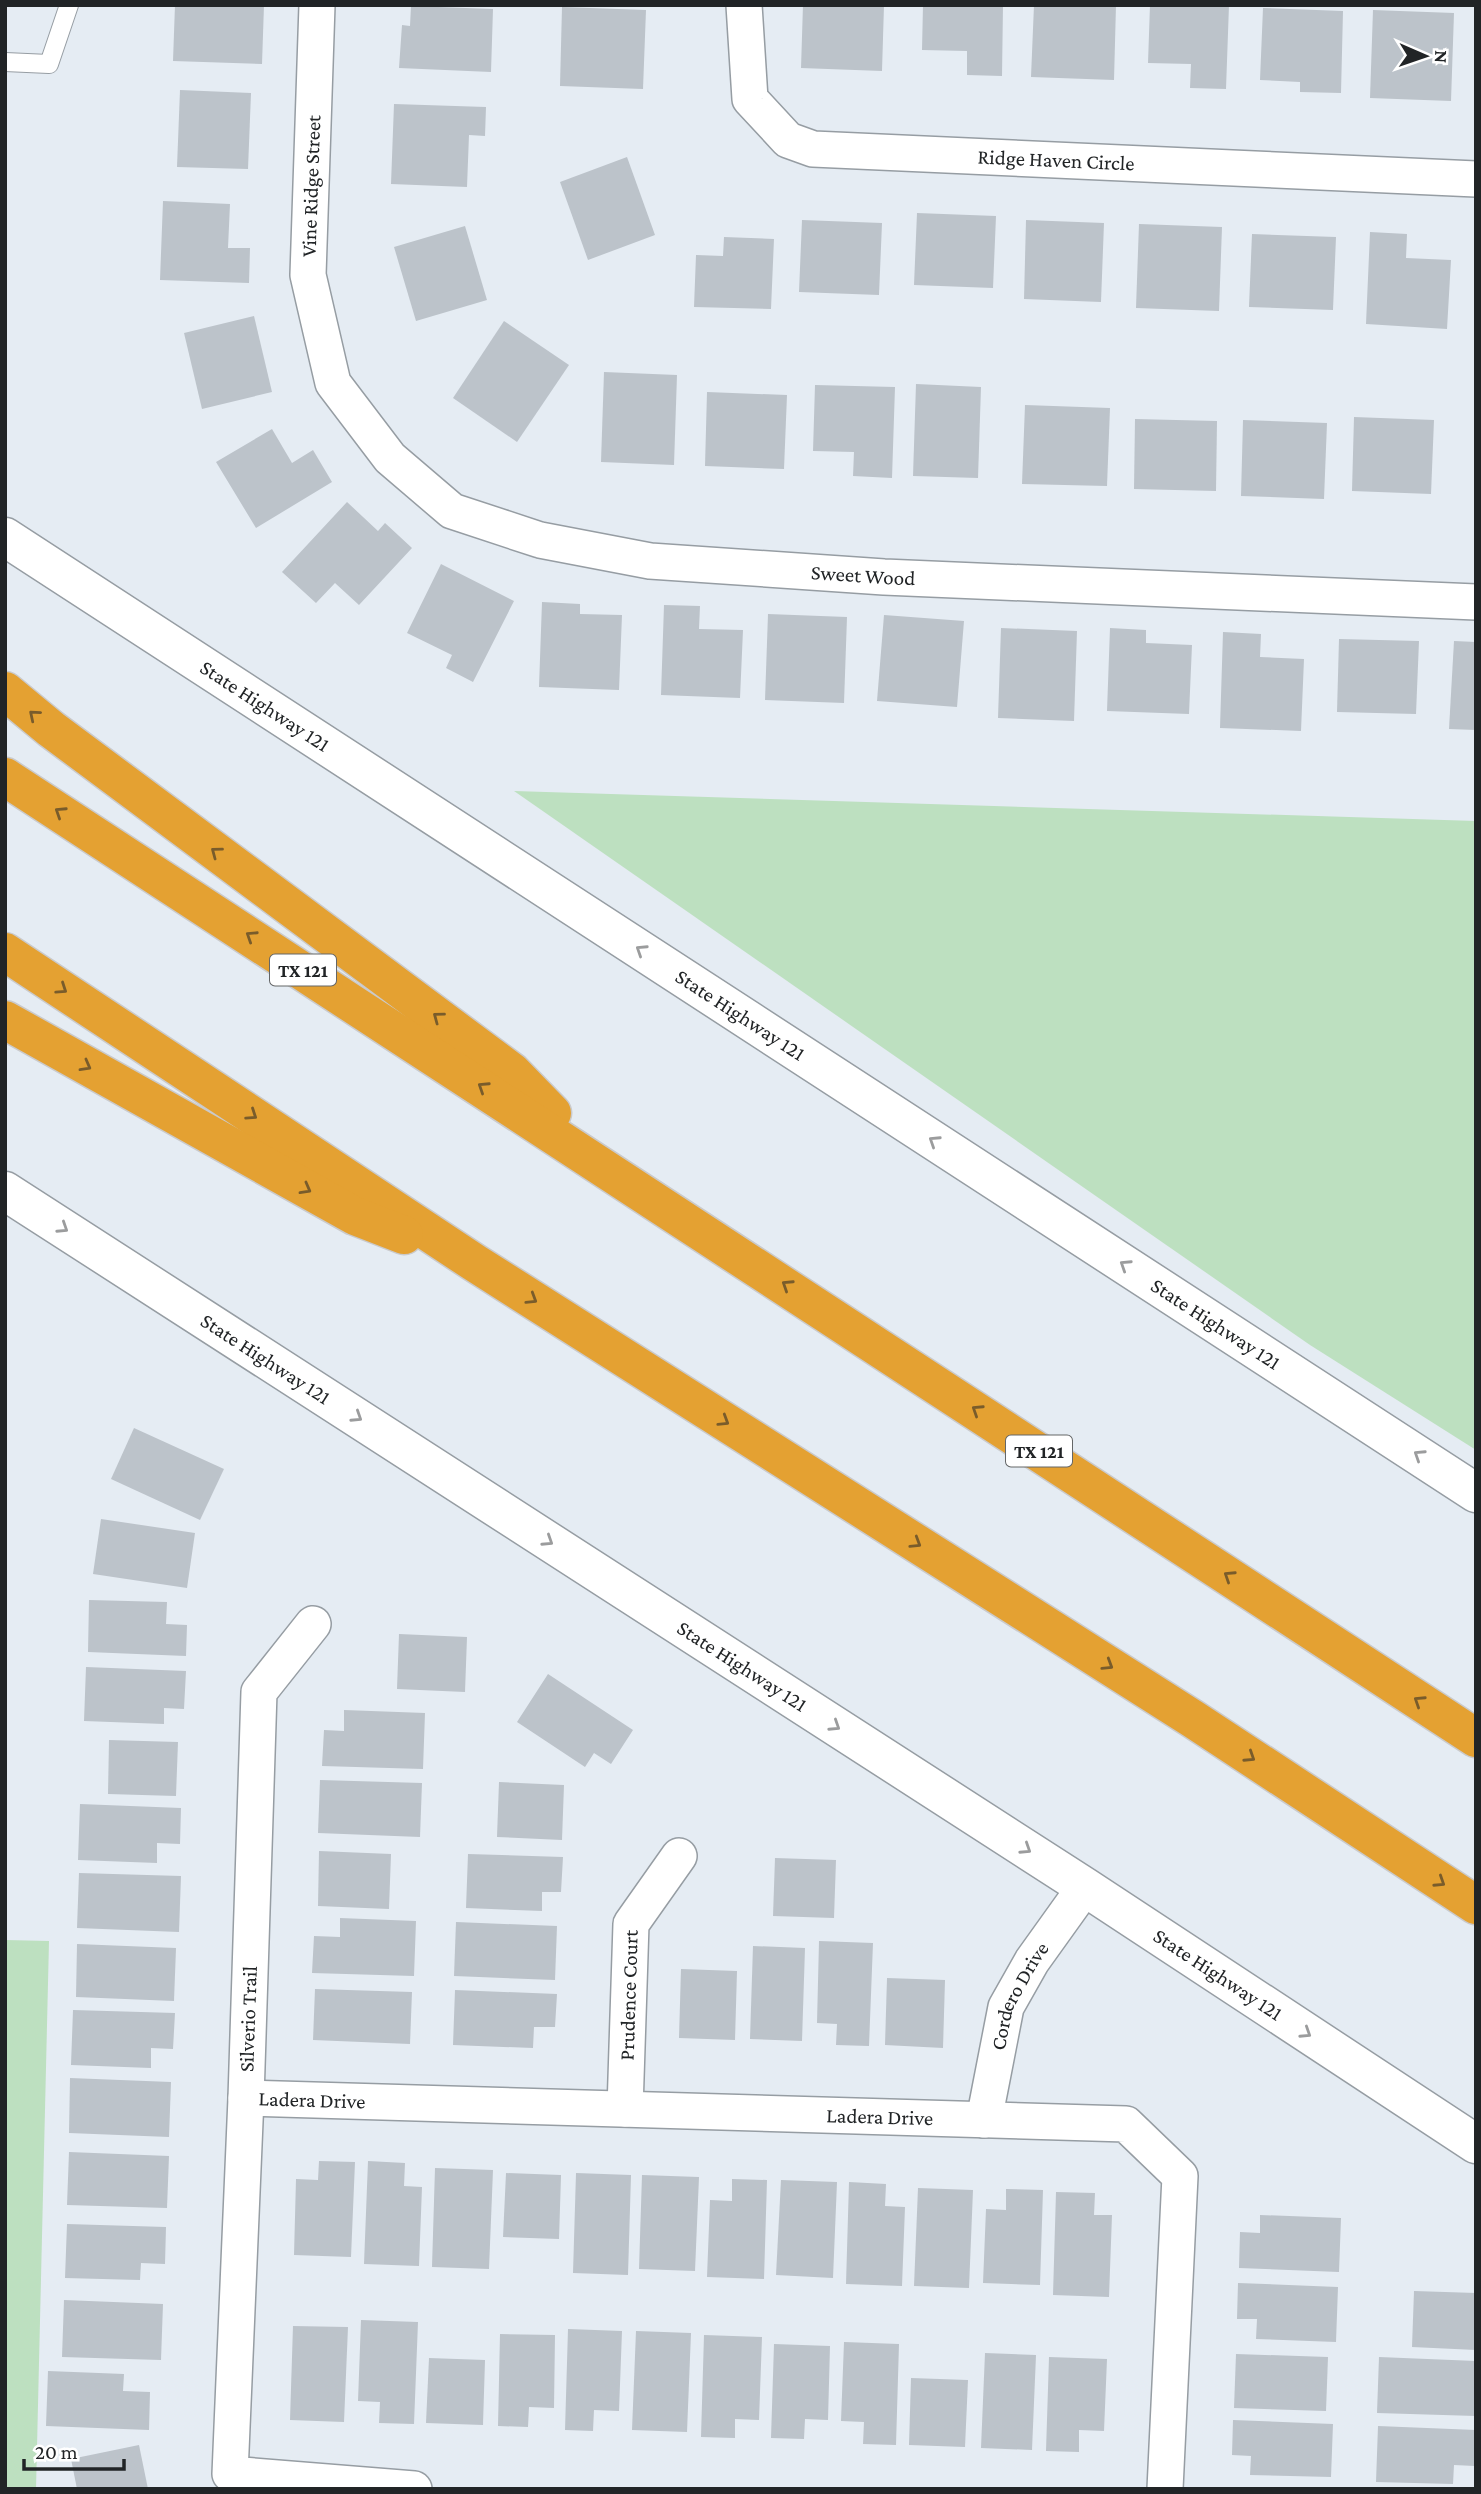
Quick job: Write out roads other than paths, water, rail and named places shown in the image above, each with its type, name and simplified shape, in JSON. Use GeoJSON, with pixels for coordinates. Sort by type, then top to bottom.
{"type":"FeatureCollection","features":[{"type":"Feature","properties":{"kind":"highway"},"geometry":{"type":"LineString","coordinates":[[5,691],[51,729],[512,1072],[602,1164]]}},
{"type":"Feature","properties":{"kind":"highway","name":"TX 121"},"geometry":{"type":"LineString","coordinates":[[5,777],[602,1164],[1476,1738]]}},
{"type":"Feature","properties":{"kind":"highway"},"geometry":{"type":"LineString","coordinates":[[5,952],[475,1263],[1181,1712],[1476,1905]]}},
{"type":"Feature","properties":{"kind":"highway"},"geometry":{"type":"LineString","coordinates":[[5,1020],[355,1216],[475,1263]]}},
{"type":"Feature","properties":{"kind":"main road","name":"State Highway 121"},"geometry":{"type":"LineString","coordinates":[[5,537],[1476,1493]]}},
{"type":"Feature","properties":{"kind":"main road","name":"State Highway 121"},"geometry":{"type":"LineString","coordinates":[[7,1195],[1085,1887],[1476,2144]]}},
{"type":"Feature","properties":{"kind":"street","name":"Vine Ridge Street"},"geometry":{"type":"LineString","coordinates":[[317,5],[308,275],[329,365]]}},
{"type":"Feature","properties":{"kind":"street","name":"Ridge Haven Circle"},"geometry":{"type":"LineString","coordinates":[[744,5],[750,99],[788,141],[813,149],[1476,179]]}},
{"type":"Feature","properties":{"kind":"street","name":"Sweet Wood"},"geometry":{"type":"LineString","coordinates":[[329,365],[333,383],[390,458],[452,511],[540,540],[650,561],[870,576],[1476,603]]}},
{"type":"Feature","properties":{"kind":"street","name":"Silverio Trail"},"geometry":{"type":"LineString","coordinates":[[313,1624],[258,1692],[246,2098],[230,2474],[414,2489]]}},
{"type":"Feature","properties":{"kind":"street","name":"Prudence Court"},"geometry":{"type":"LineString","coordinates":[[625,2109],[631,1924],[679,1856]]}},
{"type":"Feature","properties":{"kind":"street","name":"Cordero Drive"},"geometry":{"type":"LineString","coordinates":[[985,2120],[1006,2007],[1032,1961],[1085,1887]]}},
{"type":"Feature","properties":{"kind":"street","name":"Ladera Drive"},"geometry":{"type":"LineString","coordinates":[[246,2098],[1126,2124],[1180,2176],[1165,2489]]}},
{"type":"Feature","properties":{"kind":"lane"},"geometry":{"type":"LineString","coordinates":[[5,62],[49,64],[69,5]]}}]}
